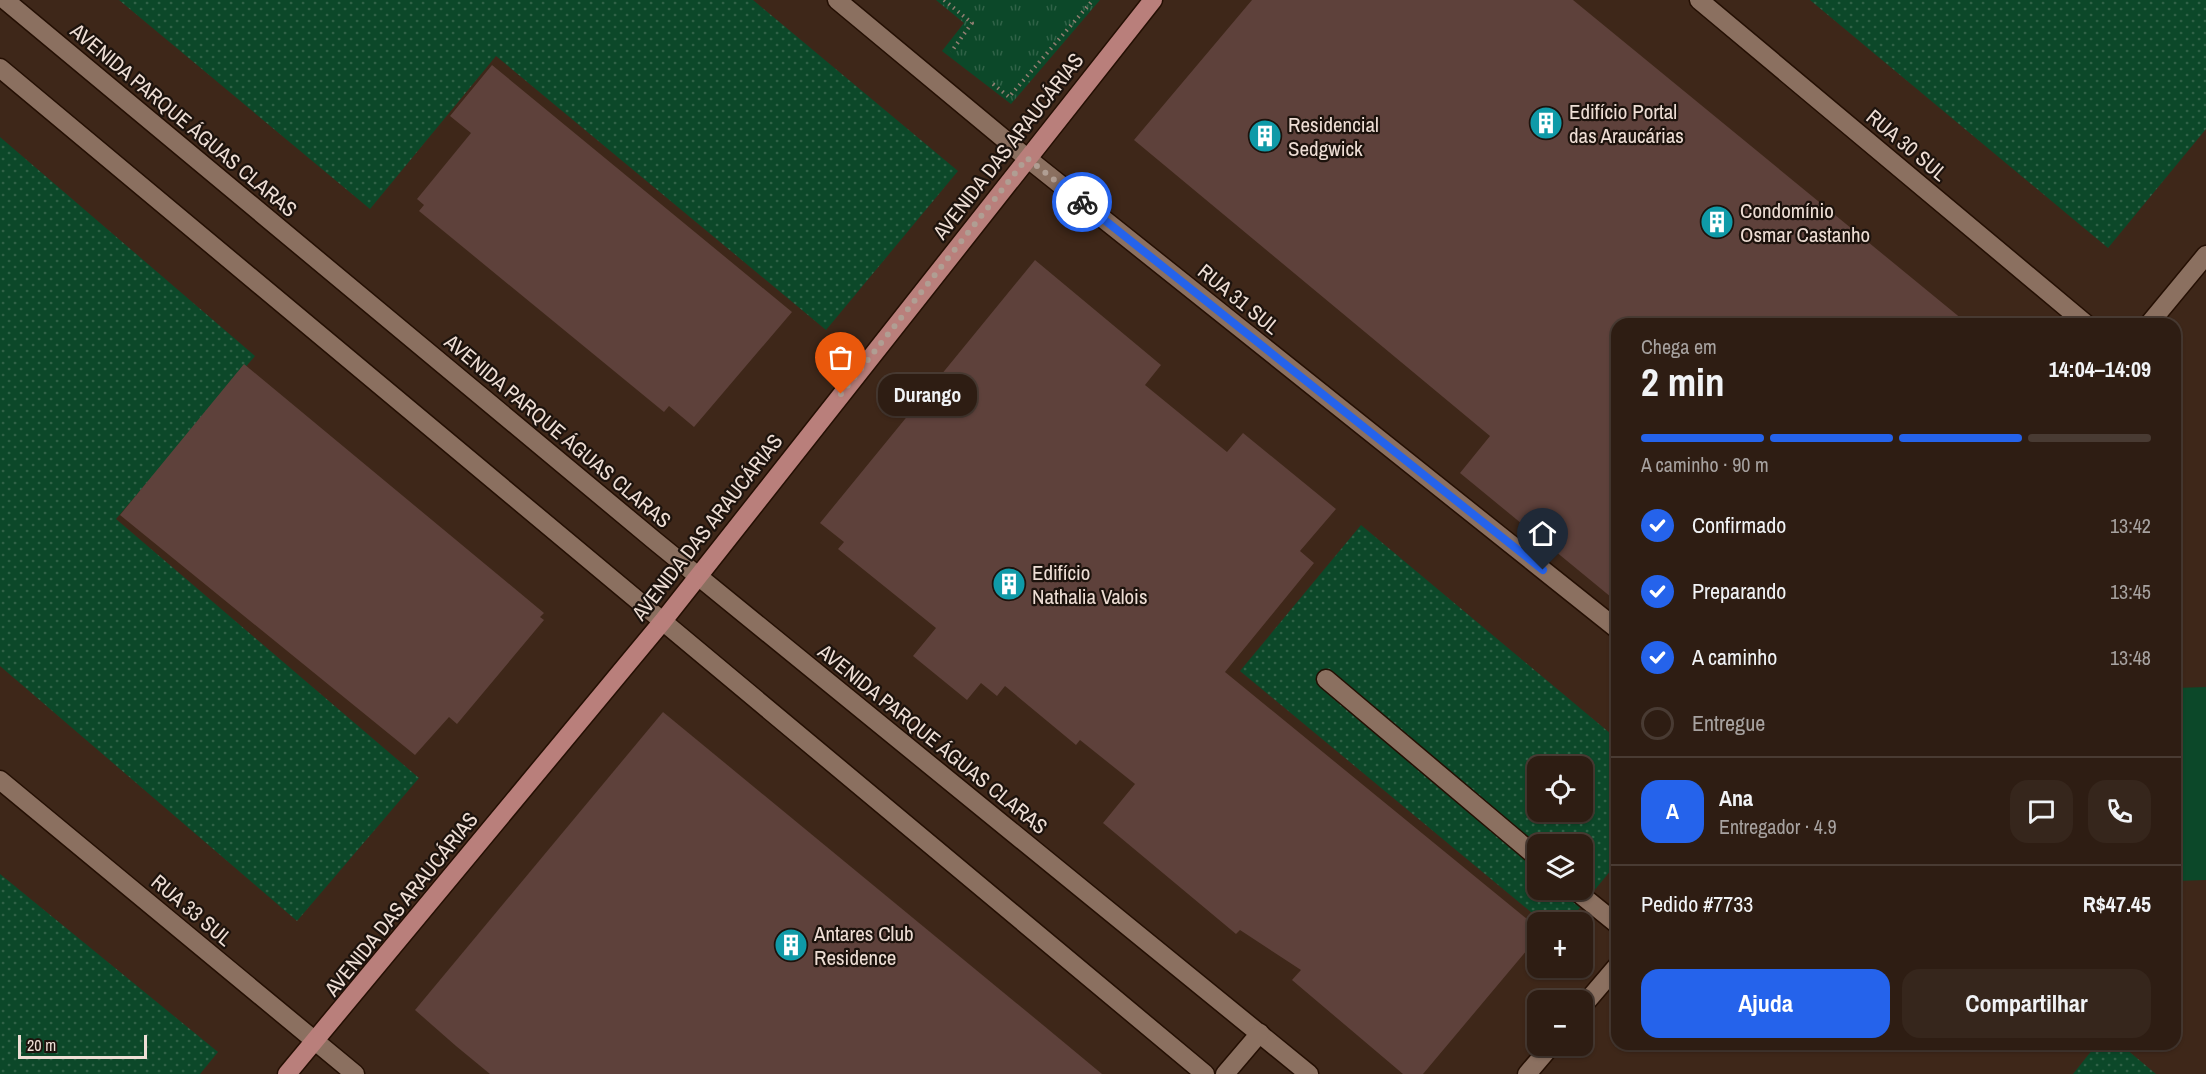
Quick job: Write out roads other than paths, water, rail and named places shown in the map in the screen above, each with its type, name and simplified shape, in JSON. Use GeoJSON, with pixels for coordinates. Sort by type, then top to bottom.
{"type":"FeatureCollection","features":[{"type":"Feature","properties":{"kind":"main road","name":"AVENIDA DAS ARAUCÁRIAS"},"geometry":{"type":"LineString","coordinates":[[287,1074],[316,1042],[663,621],[1153,0]]}},
{"type":"Feature","properties":{"kind":"street","name":"AVENIDA PARQUE ÁGUAS CLARAS"},"geometry":{"type":"LineString","coordinates":[[4,0],[698,576],[1309,1074]]}},
{"type":"Feature","properties":{"kind":"street","name":"RUA 31 SUL"},"geometry":{"type":"LineString","coordinates":[[837,0],[1027,158],[1611,624]]}},
{"type":"Feature","properties":{"kind":"street","name":"RUA 30 SUL"},"geometry":{"type":"LineString","coordinates":[[1699,0],[2079,318]]}},
{"type":"Feature","properties":{"kind":"street"},"geometry":{"type":"LineString","coordinates":[[0,68],[1206,1074]]}},
{"type":"Feature","properties":{"kind":"street"},"geometry":{"type":"LineString","coordinates":[[2154,318],[2206,255]]}},
{"type":"Feature","properties":{"kind":"street"},"geometry":{"type":"LineString","coordinates":[[1326,680],[1527,849]]}},
{"type":"Feature","properties":{"kind":"street","name":"RUA 33 SUL"},"geometry":{"type":"LineString","coordinates":[[0,780],[355,1074]]}},
{"type":"Feature","properties":{"kind":"street"},"geometry":{"type":"LineString","coordinates":[[1587,900],[1611,919]]}},
{"type":"Feature","properties":{"kind":"street"},"geometry":{"type":"LineString","coordinates":[[1593,994],[1611,973]]}},
{"type":"Feature","properties":{"kind":"street"},"geometry":{"type":"LineString","coordinates":[[1225,1074],[1260,1033]]}},
{"type":"Feature","properties":{"kind":"street"},"geometry":{"type":"LineString","coordinates":[[1527,1074],[1542,1056]]}},
{"type":"Feature","properties":{"kind":"place","name":"Edifício Portal das Araucárias"},"geometry":{"type":"Point","coordinates":[1546,123]}},
{"type":"Feature","properties":{"kind":"place","name":"Residencial Sedgwick"},"geometry":{"type":"Point","coordinates":[1265,136]}},
{"type":"Feature","properties":{"kind":"place","name":"Condomínio Osmar Castanho"},"geometry":{"type":"Point","coordinates":[1717,222]}},
{"type":"Feature","properties":{"kind":"place","name":"Durango"},"geometry":{"type":"Point","coordinates":[841,394]}},
{"type":"Feature","properties":{"kind":"place","name":"Edifício Nathalia Valois"},"geometry":{"type":"Point","coordinates":[1009,584]}},
{"type":"Feature","properties":{"kind":"place","name":"Antares Club Residence"},"geometry":{"type":"Point","coordinates":[791,945]}}]}
